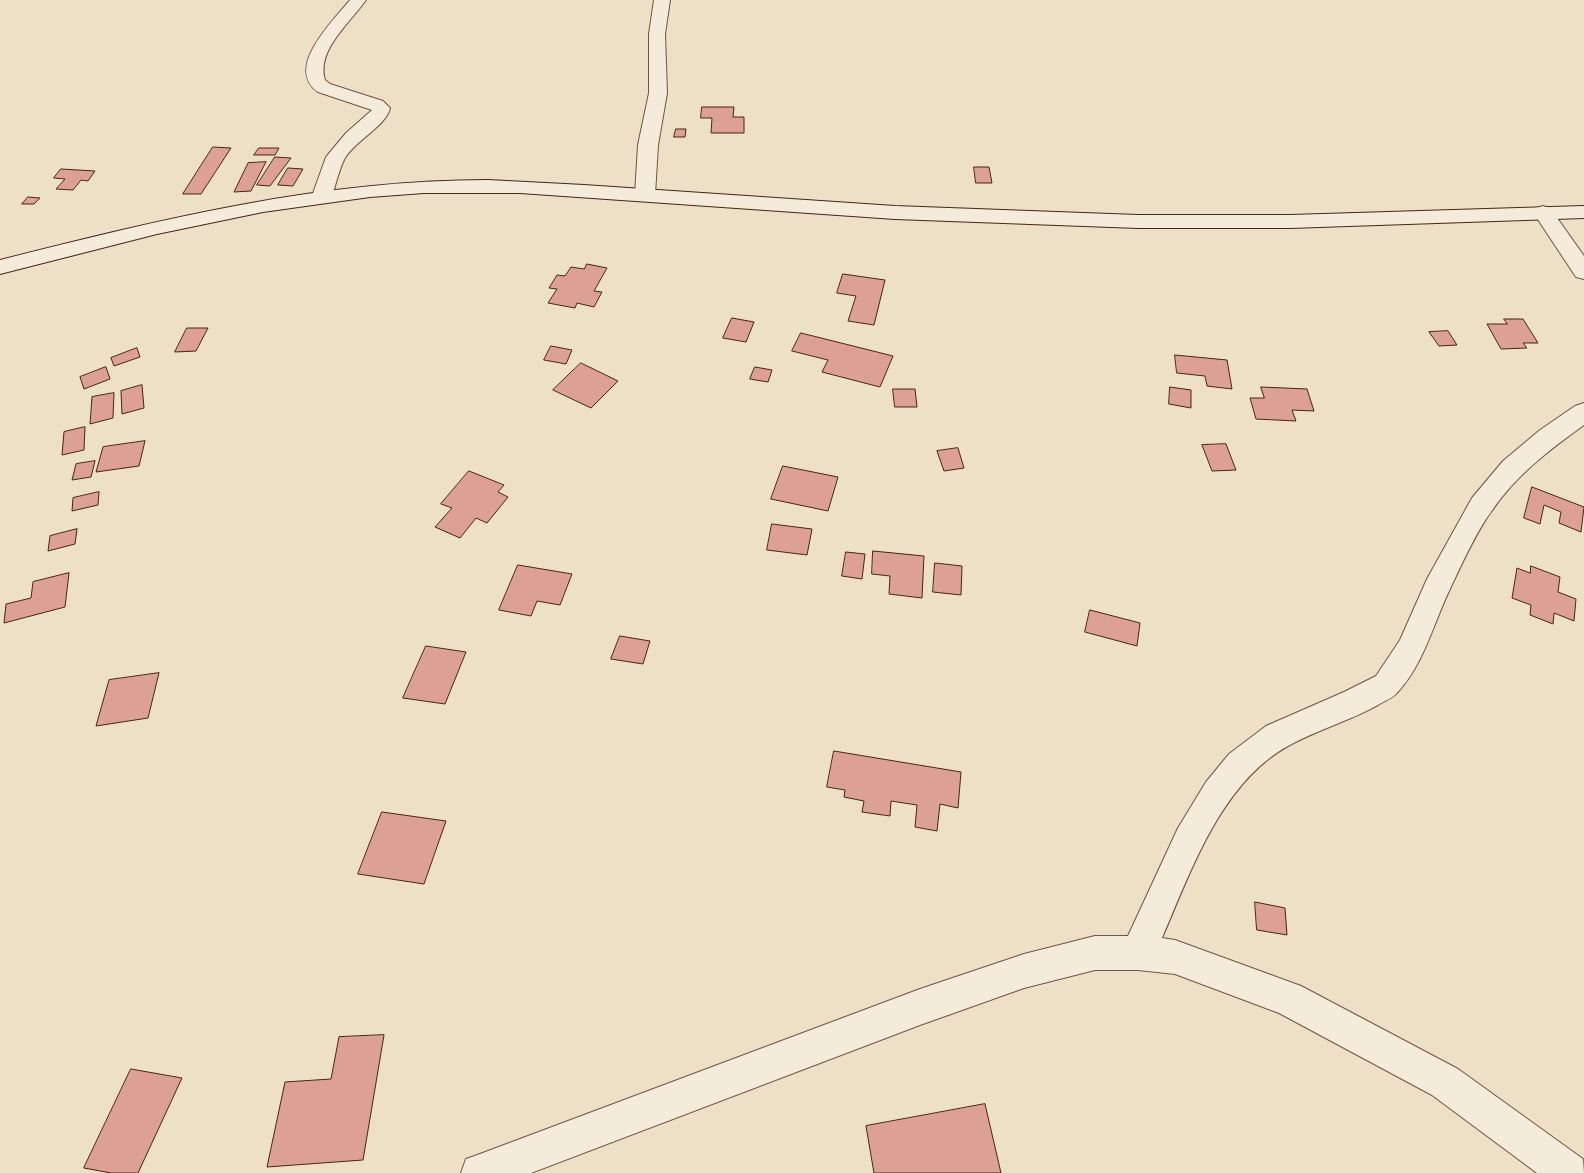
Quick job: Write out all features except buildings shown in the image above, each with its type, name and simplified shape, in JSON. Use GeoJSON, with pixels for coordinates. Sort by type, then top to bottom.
{"type":"FeatureCollection","features":[{"type":"Feature","properties":{"kind":"street"},"geometry":{"type":"LineString","coordinates":[[322,196],[336,157],[353,137],[380,113],[381,108],[377,105],[324,88],[317,83],[314,70],[315,62],[329,38],[358,0]]}},
{"type":"Feature","properties":{"kind":"street"},"geometry":{"type":"LineString","coordinates":[[644,196],[648,145],[658,93],[657,34],[662,0]]}},
{"type":"Feature","properties":{"kind":"street"},"geometry":{"type":"LineString","coordinates":[[0,267],[126,234],[322,196],[425,187],[538,188],[918,215],[1143,222],[1326,221],[1584,212]]}},
{"type":"Feature","properties":{"kind":"street"},"geometry":{"type":"LineString","coordinates":[[1543,212],[1584,272]]}},
{"type":"Feature","properties":{"kind":"street"},"geometry":{"type":"LineString","coordinates":[[1138,953],[1189,839],[1217,793],[1240,764],[1277,736],[1355,702],[1386,685],[1411,648],[1437,587],[1481,505],[1512,468],[1549,437],[1584,412]]}},
{"type":"Feature","properties":{"kind":"street"},"geometry":{"type":"LineString","coordinates":[[480,1173],[1024,970],[1095,953],[1138,953],[1175,958],[1288,999],[1445,1082],[1569,1173]]}}]}
